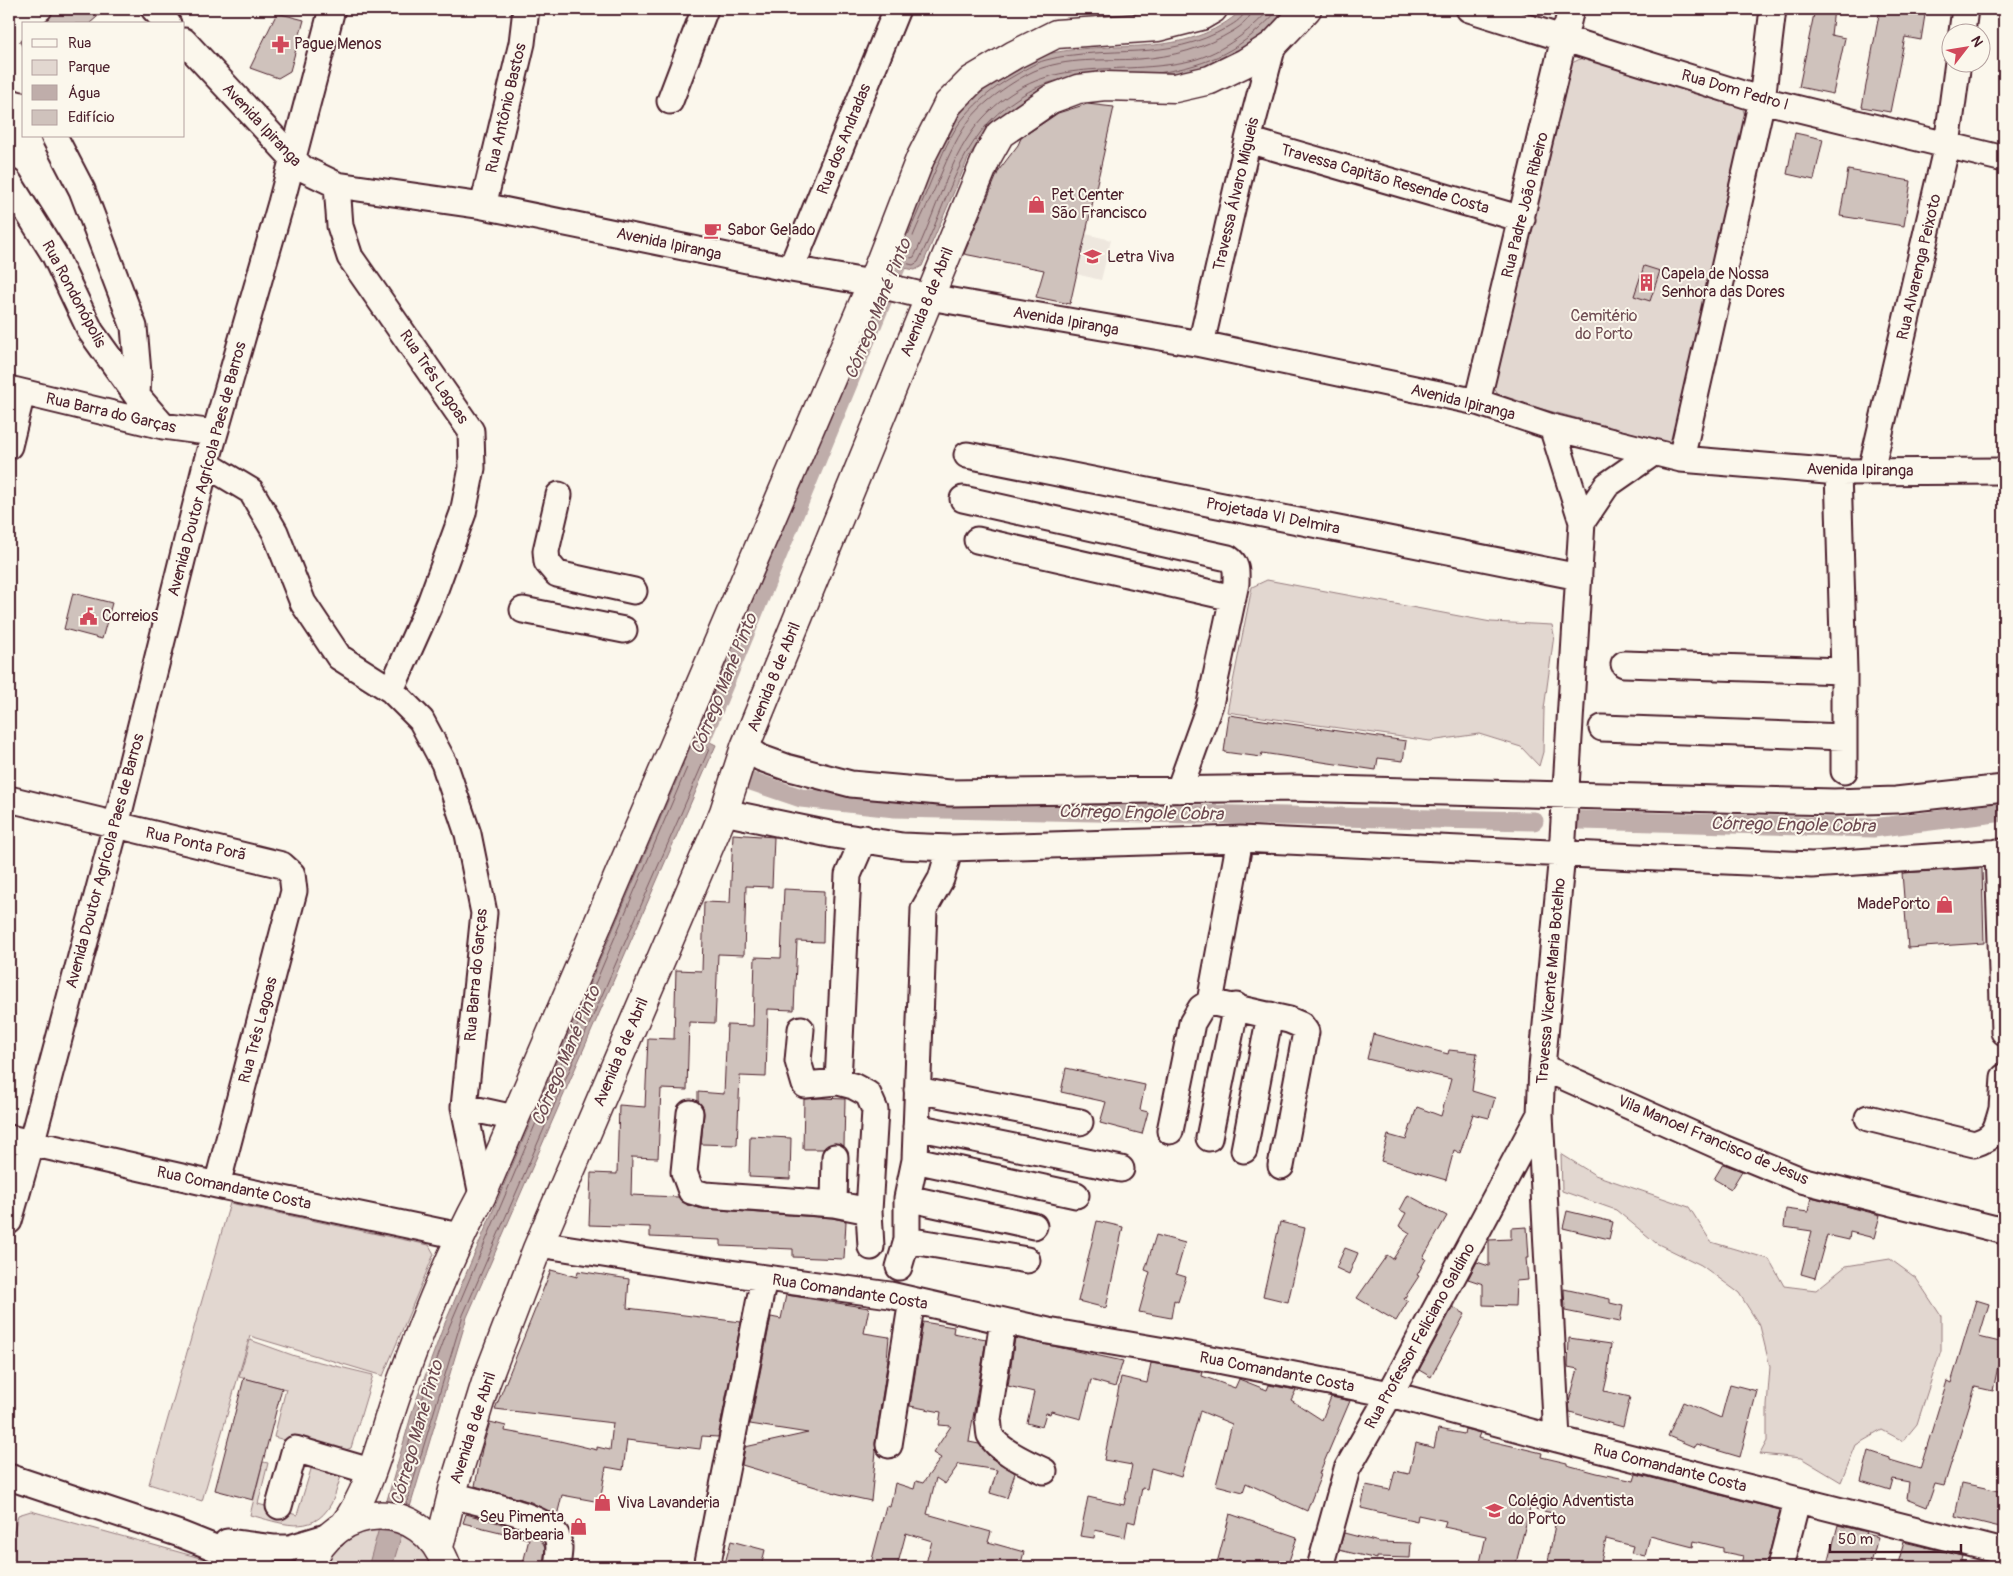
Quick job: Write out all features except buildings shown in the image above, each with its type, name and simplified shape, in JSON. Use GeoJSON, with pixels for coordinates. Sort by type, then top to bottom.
{"type":"FeatureCollection","features":[{"type":"Feature","properties":{"kind":"main road","name":"Avenida 8 de Abril"},"geometry":{"type":"LineString","coordinates":[[309,1567],[321,1546],[338,1530],[359,1503],[399,1388],[460,1236],[482,1195],[874,283],[920,159],[948,104],[972,80],[1014,55],[1056,34],[1158,28],[1201,16],[1213,9]]}},
{"type":"Feature","properties":{"kind":"main road","name":"Avenida 8 de Abril"},"geometry":{"type":"LineString","coordinates":[[443,1557],[451,1495],[486,1382],[539,1244],[724,812],[745,747],[926,296],[987,157],[1000,134],[1051,99],[1078,89],[1106,86],[1176,88],[1210,80],[1244,64],[1273,45],[1307,9]]}},
{"type":"Feature","properties":{"kind":"main road","name":"Avenida 8 de Abril"},"geometry":{"type":"LineString","coordinates":[[338,1530],[364,1516],[378,1514],[403,1519],[415,1524],[428,1535],[443,1557]]}},
{"type":"Feature","properties":{"kind":"street"},"geometry":{"type":"LineString","coordinates":[[23,22],[39,9]]}},
{"type":"Feature","properties":{"kind":"street"},"geometry":{"type":"LineString","coordinates":[[154,9],[166,22]]}},
{"type":"Feature","properties":{"kind":"street","name":"Avenida Doutor Agrícola Paes de Barros"},"geometry":{"type":"LineString","coordinates":[[9,1220],[20,1141],[116,826],[214,433],[293,160],[332,9]]}},
{"type":"Feature","properties":{"kind":"street","name":"Rua Antônio Bastos"},"geometry":{"type":"LineString","coordinates":[[483,206],[522,43],[526,9]]}},
{"type":"Feature","properties":{"kind":"street"},"geometry":{"type":"LineString","coordinates":[[670,101],[705,9]]}},
{"type":"Feature","properties":{"kind":"street","name":"Rua dos Andradas"},"geometry":{"type":"LineString","coordinates":[[791,269],[897,9]]}},
{"type":"Feature","properties":{"kind":"street","name":"Rua Dom Pedro I"},"geometry":{"type":"LineString","coordinates":[[1472,9],[1762,100],[2004,159]]}},
{"type":"Feature","properties":{"kind":"street","name":"Rua Padre João Ribeiro"},"geometry":{"type":"LineString","coordinates":[[1477,402],[1571,9]]}},
{"type":"Feature","properties":{"kind":"street"},"geometry":{"type":"LineString","coordinates":[[1681,459],[1762,100],[1773,9]]}},
{"type":"Feature","properties":{"kind":"street"},"geometry":{"type":"LineString","coordinates":[[1963,22],[1965,9]]}},
{"type":"Feature","properties":{"kind":"street"},"geometry":{"type":"LineString","coordinates":[[9,34],[22,23]]}},
{"type":"Feature","properties":{"kind":"street","name":"Avenida Ipiranga"},"geometry":{"type":"LineString","coordinates":[[185,42],[293,160],[302,168],[336,185],[483,206],[791,269],[874,283],[926,296],[1201,344],[1477,402],[1552,427],[1681,459],[1838,472],[2004,471]]}},
{"type":"Feature","properties":{"kind":"street","name":"Travessa Álvaro Migueis"},"geometry":{"type":"LineString","coordinates":[[1201,344],[1248,140],[1273,45]]}},
{"type":"Feature","properties":{"kind":"street"},"geometry":{"type":"LineString","coordinates":[[9,49],[22,74]]}},
{"type":"Feature","properties":{"kind":"street","name":"Rua Alvarenga Peixoto"},"geometry":{"type":"LineString","coordinates":[[1871,471],[1948,145],[1957,72]]}},
{"type":"Feature","properties":{"kind":"street"},"geometry":{"type":"LineString","coordinates":[[55,138],[82,190],[134,327],[138,373],[137,396]]}},
{"type":"Feature","properties":{"kind":"street","name":"Travessa Capitão Resende Costa"},"geometry":{"type":"LineString","coordinates":[[1248,140],[1522,219]]}},
{"type":"Feature","properties":{"kind":"street","name":"Rua Rondonópolis"},"geometry":{"type":"LineString","coordinates":[[9,182],[54,254],[91,332],[137,396],[163,426]]}},
{"type":"Feature","properties":{"kind":"street","name":"Rua Três Lagoas"},"geometry":{"type":"LineString","coordinates":[[336,185],[340,226],[350,257],[471,431],[472,468],[463,513],[430,603],[391,690]]}},
{"type":"Feature","properties":{"kind":"street"},"geometry":{"type":"LineString","coordinates":[[9,446],[16,391]]}},
{"type":"Feature","properties":{"kind":"street","name":"Rua Barra do Garças"},"geometry":{"type":"LineString","coordinates":[[16,391],[163,426],[214,433]]}},
{"type":"Feature","properties":{"kind":"street","name":"Travessa Vicente Maria Botelho"},"geometry":{"type":"LineString","coordinates":[[1552,427],[1582,522],[1562,854],[1542,1067],[1540,1114],[1557,1439]]}},
{"type":"Feature","properties":{"kind":"street"},"geometry":{"type":"LineString","coordinates":[[1582,522],[1607,485],[1653,453]]}},
{"type":"Feature","properties":{"kind":"street","name":"Projetada VI Delmira"},"geometry":{"type":"LineString","coordinates":[[967,455],[1579,577]]}},
{"type":"Feature","properties":{"kind":"street","name":"Rua Barra do Garças"},"geometry":{"type":"LineString","coordinates":[[206,464],[251,491],[275,532],[303,604],[339,657],[391,690],[421,720],[444,762],[468,834],[484,912],[464,1106],[482,1195]]}},
{"type":"Feature","properties":{"kind":"street"},"geometry":{"type":"LineString","coordinates":[[1838,472],[1844,671],[1844,771]]}},
{"type":"Feature","properties":{"kind":"street"},"geometry":{"type":"LineString","coordinates":[[559,495],[546,551],[547,562],[557,574],[634,592]]}},
{"type":"Feature","properties":{"kind":"street"},"geometry":{"type":"LineString","coordinates":[[963,499],[1228,558],[1234,562],[1237,568],[1236,583],[1210,704],[1179,790]]}},
{"type":"Feature","properties":{"kind":"street"},"geometry":{"type":"LineString","coordinates":[[978,540],[1233,598]]}},
{"type":"Feature","properties":{"kind":"street"},"geometry":{"type":"LineString","coordinates":[[523,610],[624,630]]}},
{"type":"Feature","properties":{"kind":"street"},"geometry":{"type":"LineString","coordinates":[[1624,664],[1844,671]]}},
{"type":"Feature","properties":{"kind":"street"},"geometry":{"type":"LineString","coordinates":[[1602,728],[1844,736]]}},
{"type":"Feature","properties":{"kind":"street"},"geometry":{"type":"LineString","coordinates":[[745,747],[762,758],[786,767],[851,784],[950,793],[1292,788],[1834,802],[1896,800],[2004,788]]}},
{"type":"Feature","properties":{"kind":"street","name":"Rua Ponta Porã"},"geometry":{"type":"LineString","coordinates":[[9,799],[282,865],[292,874]]}},
{"type":"Feature","properties":{"kind":"street"},"geometry":{"type":"LineString","coordinates":[[724,812],[834,835],[864,838],[902,846],[950,848],[1240,839],[1812,865],[2001,852],[2004,1032]]}},
{"type":"Feature","properties":{"kind":"street"},"geometry":{"type":"LineString","coordinates":[[838,1082],[848,875],[864,838]]}},
{"type":"Feature","properties":{"kind":"street"},"geometry":{"type":"LineString","coordinates":[[1210,1002],[1240,839]]}},
{"type":"Feature","properties":{"kind":"street"},"geometry":{"type":"LineString","coordinates":[[899,1267],[907,1240],[907,1198],[915,1160],[924,909],[941,879],[950,848]]}},
{"type":"Feature","properties":{"kind":"street","name":"Rua Três Lagoas"},"geometry":{"type":"LineString","coordinates":[[217,1185],[294,891],[292,874]]}},
{"type":"Feature","properties":{"kind":"street"},"geometry":{"type":"LineString","coordinates":[[1170,1131],[1192,1023],[1201,1008],[1210,1002],[1236,1006],[1289,1020],[1306,1032],[1281,1166]]}},
{"type":"Feature","properties":{"kind":"street"},"geometry":{"type":"LineString","coordinates":[[1209,1138],[1236,1006]]}},
{"type":"Feature","properties":{"kind":"street"},"geometry":{"type":"LineString","coordinates":[[1244,1150],[1270,1015]]}},
{"type":"Feature","properties":{"kind":"street"},"geometry":{"type":"LineString","coordinates":[[801,1029],[798,1061],[805,1085],[838,1082],[853,1086],[868,1094],[875,1110],[869,1211],[871,1247]]}},
{"type":"Feature","properties":{"kind":"street","name":"Vila Manoel Francisco de Jesus"},"geometry":{"type":"LineString","coordinates":[[1542,1067],[1723,1148],[1801,1180],[2004,1232]]}},
{"type":"Feature","properties":{"kind":"street"},"geometry":{"type":"LineString","coordinates":[[1868,1118],[1974,1144],[1987,1140],[1995,1131],[2003,1109],[2004,1077]]}},
{"type":"Feature","properties":{"kind":"street"},"geometry":{"type":"LineString","coordinates":[[917,1090],[1080,1122]]}},
{"type":"Feature","properties":{"kind":"street"},"geometry":{"type":"LineString","coordinates":[[464,1106],[515,1118]]}},
{"type":"Feature","properties":{"kind":"street"},"geometry":{"type":"LineString","coordinates":[[690,1113],[684,1172],[691,1191],[705,1195],[834,1204],[869,1211]]}},
{"type":"Feature","properties":{"kind":"street","name":"Rua Professor Feliciano Galdino"},"geometry":{"type":"LineString","coordinates":[[1320,1567],[1347,1469],[1390,1394],[1540,1114]]}},
{"type":"Feature","properties":{"kind":"street"},"geometry":{"type":"LineString","coordinates":[[916,1127],[1121,1169]]}},
{"type":"Feature","properties":{"kind":"street","name":"Rua Comandante Costa"},"geometry":{"type":"LineString","coordinates":[[20,1141],[460,1236]]}},
{"type":"Feature","properties":{"kind":"street"},"geometry":{"type":"LineString","coordinates":[[834,1204],[835,1157]]}},
{"type":"Feature","properties":{"kind":"street"},"geometry":{"type":"LineString","coordinates":[[915,1160],[1076,1196]]}},
{"type":"Feature","properties":{"kind":"street"},"geometry":{"type":"LineString","coordinates":[[907,1198],[1034,1226]]}},
{"type":"Feature","properties":{"kind":"street"},"geometry":{"type":"LineString","coordinates":[[907,1240],[1027,1260]]}},
{"type":"Feature","properties":{"kind":"street","name":"Rua Comandante Costa"},"geometry":{"type":"LineString","coordinates":[[539,1244],[890,1295],[1048,1330],[1223,1361],[1390,1394],[1557,1439],[2004,1552]]}},
{"type":"Feature","properties":{"kind":"street"},"geometry":{"type":"LineString","coordinates":[[707,1567],[764,1278]]}},
{"type":"Feature","properties":{"kind":"street"},"geometry":{"type":"LineString","coordinates":[[889,1445],[912,1300]]}},
{"type":"Feature","properties":{"kind":"street"},"geometry":{"type":"LineString","coordinates":[[1003,1321],[988,1419],[990,1435],[998,1444],[1019,1459],[1044,1471]]}},
{"type":"Feature","properties":{"kind":"street"},"geometry":{"type":"LineString","coordinates":[[279,1506],[295,1449],[370,1471]]}},
{"type":"Feature","properties":{"kind":"street"},"geometry":{"type":"LineString","coordinates":[[9,1477],[180,1534],[263,1567]]}},
{"type":"Feature","properties":{"kind":"street"},"geometry":{"type":"LineString","coordinates":[[451,1495],[520,1513],[550,1527],[557,1535],[559,1546],[557,1567]]}},
{"type":"Feature","properties":{"kind":"street"},"geometry":{"type":"LineString","coordinates":[[1780,1567],[1798,1500]]}},
{"type":"Feature","properties":{"kind":"street"},"geometry":{"type":"LineString","coordinates":[[180,1534],[273,1548],[290,1548],[301,1546],[338,1530]]}},
{"type":"Feature","properties":{"kind":"shaded area","name":"Letra Viva"},"geometry":{"type":"Polygon","coordinates":[[[1086,234],[1111,240],[1101,280],[1076,274],[1086,234]]]}},
{"type":"Feature","properties":{"kind":"green space","name":"Cemitério do Porto"},"geometry":{"type":"Polygon","coordinates":[[[1582,58],[1742,106],[1745,116],[1673,437],[1667,442],[1500,398],[1494,388],[1572,63],[1582,58]]]}},
{"type":"Feature","properties":{"kind":"green space"},"geometry":{"type":"Polygon","coordinates":[[[1267,580],[1491,622],[1552,625],[1554,635],[1544,709],[1543,752],[1539,766],[1521,747],[1479,734],[1430,741],[1227,712],[1252,587],[1267,580]]]}},
{"type":"Feature","properties":{"kind":"green space"},"geometry":{"type":"Polygon","coordinates":[[[1561,1154],[1595,1175],[1689,1207],[1711,1242],[1769,1259],[1784,1286],[1816,1290],[1846,1266],[1890,1259],[1916,1278],[1941,1316],[1941,1350],[1917,1424],[1903,1441],[1882,1430],[1856,1445],[1841,1482],[1801,1458],[1760,1454],[1767,1441],[1770,1367],[1760,1326],[1739,1293],[1701,1265],[1656,1243],[1616,1210],[1562,1191],[1561,1154]]]}},
{"type":"Feature","properties":{"kind":"green space"},"geometry":{"type":"Polygon","coordinates":[[[230,1203],[429,1245],[434,1254],[383,1376],[250,1336],[202,1501],[149,1484],[230,1203]]]}},
{"type":"Feature","properties":{"kind":"green space"},"geometry":{"type":"Polygon","coordinates":[[[250,1340],[295,1356],[373,1375],[351,1448],[335,1454],[274,1437],[286,1389],[239,1377],[250,1340]]]}},
{"type":"Feature","properties":{"kind":"green space"},"geometry":{"type":"Polygon","coordinates":[[[263,1462],[268,1463],[258,1504],[297,1515],[312,1466],[342,1474],[333,1500],[323,1515],[314,1521],[294,1525],[250,1515],[263,1462]]]}},
{"type":"Feature","properties":{"kind":"green space"},"geometry":{"type":"Polygon","coordinates":[[[31,1511],[204,1559],[225,1567],[9,1567],[9,1551],[18,1515],[31,1511]]]}},
{"type":"Feature","properties":{"kind":"green space"},"geometry":{"type":"Polygon","coordinates":[[[360,1525],[414,1535],[438,1567],[313,1567],[360,1525]]]}},
{"type":"Feature","properties":{"kind":"water"},"geometry":{"type":"Polygon","coordinates":[[[1243,9],[1285,9],[1267,30],[1240,51],[1190,73],[1048,87],[1008,110],[991,125],[968,159],[922,266],[915,270],[899,267],[894,262],[893,256],[947,134],[961,113],[999,79],[1022,64],[1044,55],[1070,50],[1172,43],[1197,36],[1220,26],[1243,9]]]}},
{"type":"Feature","properties":{"kind":"water","name":"Córrego Mané Pinto"},"geometry":{"type":"Polygon","coordinates":[[[696,735],[716,745],[467,1317],[392,1567],[368,1567],[413,1409],[442,1330],[696,735]]]}},
{"type":"Feature","properties":{"kind":"waterway","name":"Córrego Mané Pinto"},"geometry":{"type":"LineString","coordinates":[[693,760],[906,243]]}},
{"type":"Feature","properties":{"kind":"waterway","name":"Córrego Engole Cobra"},"geometry":{"type":"LineString","coordinates":[[751,781],[801,798],[895,808],[1534,821]]}},
{"type":"Feature","properties":{"kind":"waterway","name":"Córrego Engole Cobra"},"geometry":{"type":"LineString","coordinates":[[1581,820],[1873,828],[2004,812]]}},
{"type":"Feature","properties":{"kind":"place","name":"Pague Menos"},"geometry":{"type":"Point","coordinates":[280,44]}},
{"type":"Feature","properties":{"kind":"place","name":"Pet Center São Francisco"},"geometry":{"type":"Point","coordinates":[1037,204]}},
{"type":"Feature","properties":{"kind":"place","name":"Sabor Gelado"},"geometry":{"type":"Point","coordinates":[713,230]}},
{"type":"Feature","properties":{"kind":"place","name":"Letra Viva"},"geometry":{"type":"Point","coordinates":[1093,257]}},
{"type":"Feature","properties":{"kind":"place","name":"Capela de Nossa Senhora das Dores"},"geometry":{"type":"Point","coordinates":[1647,283]}},
{"type":"Feature","properties":{"kind":"place","name":"Correios"},"geometry":{"type":"Point","coordinates":[88,616]}},
{"type":"Feature","properties":{"kind":"place","name":"MadePorto"},"geometry":{"type":"Point","coordinates":[1944,904]}},
{"type":"Feature","properties":{"kind":"place","name":"Viva Lavanderia"},"geometry":{"type":"Point","coordinates":[603,1503]}},
{"type":"Feature","properties":{"kind":"place","name":"Colégio Adventista do Porto"},"geometry":{"type":"Point","coordinates":[1494,1510]}},
{"type":"Feature","properties":{"kind":"place","name":"Seu Pimenta Barbearia"},"geometry":{"type":"Point","coordinates":[578,1526]}}]}
